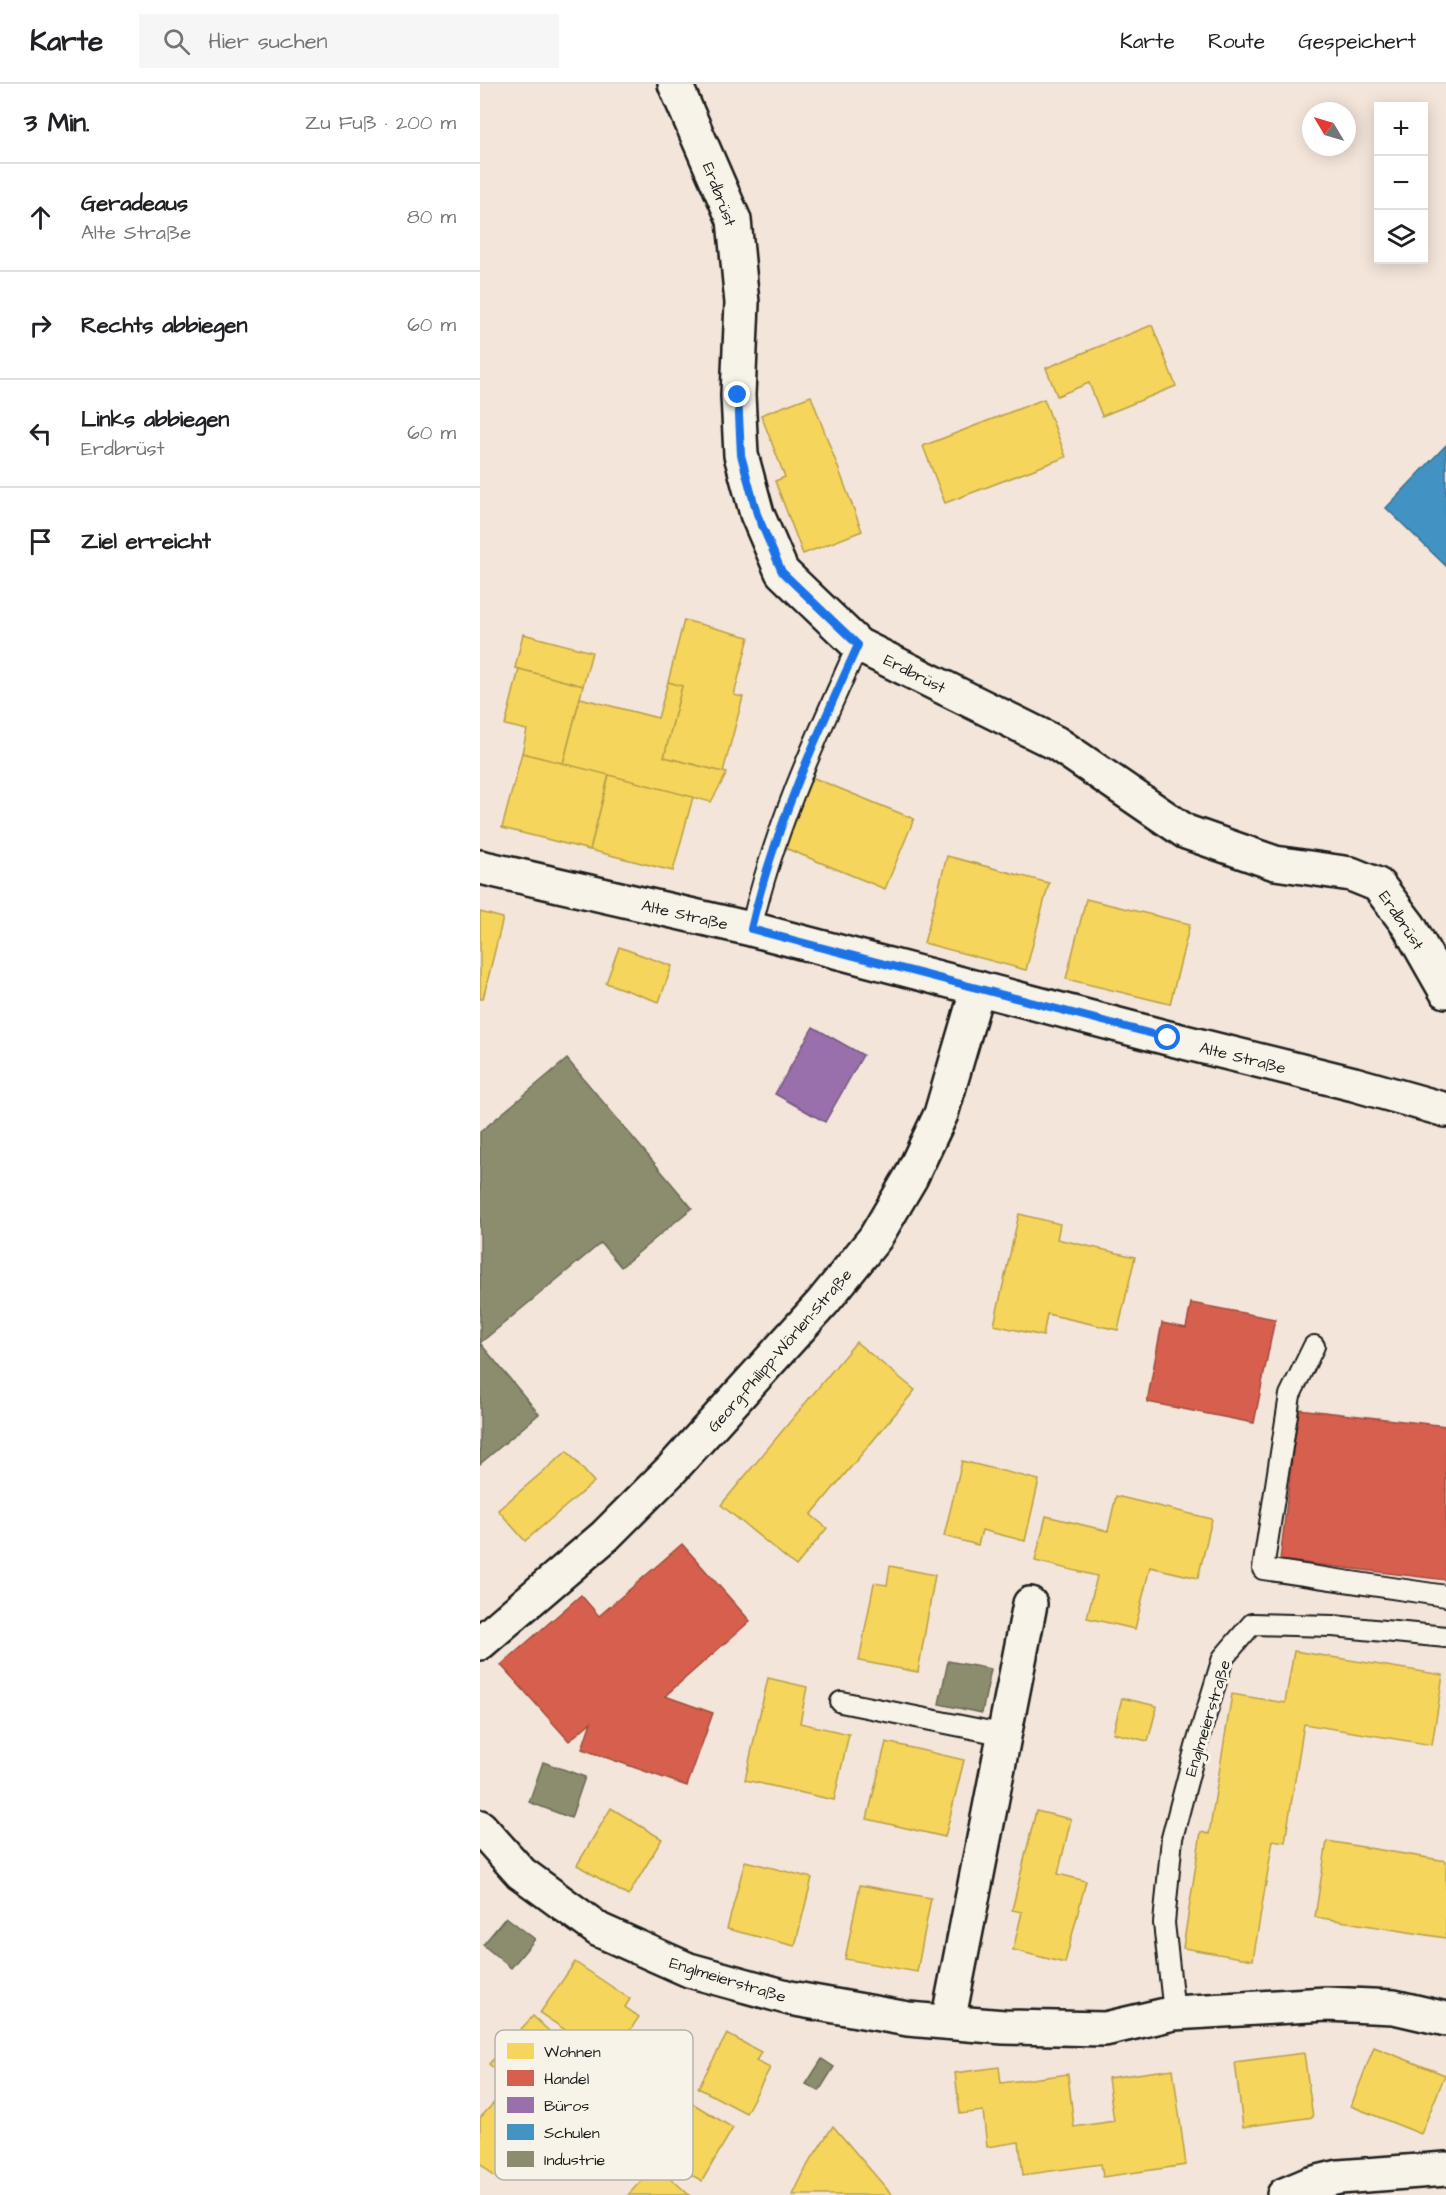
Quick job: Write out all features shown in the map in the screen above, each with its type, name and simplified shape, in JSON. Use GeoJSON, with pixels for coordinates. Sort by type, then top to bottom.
{"type":"FeatureCollection","features":[{"type":"Feature","properties":{"kind":"street","name":"Erdbrüst"},"geometry":{"type":"LineString","coordinates":[[675,84],[734,220],[742,303],[738,395],[741,455],[757,514],[782,572],[858,645],[1056,743],[1186,832],[1275,863],[1351,873],[1378,885],[1409,926],[1446,991]]}},
{"type":"Feature","properties":{"kind":"street","name":"Alte Straße"},"geometry":{"type":"LineString","coordinates":[[480,867],[751,929],[1354,1084],[1446,1110]]}},
{"type":"Feature","properties":{"kind":"street","name":"Georg-Philipp-Wörlen-Straße"},"geometry":{"type":"LineString","coordinates":[[480,1643],[605,1536],[671,1470],[824,1302],[875,1238],[911,1177],[940,1114],[978,988]]}},
{"type":"Feature","properties":{"kind":"street"},"geometry":{"type":"LineString","coordinates":[[948,2022],[1030,1604]]}},
{"type":"Feature","properties":{"kind":"street","name":"Englmeierstraße"},"geometry":{"type":"LineString","coordinates":[[480,1827],[521,1874],[599,1930],[689,1970],[790,1998],[908,2019],[1004,2027],[1105,2029],[1174,2013],[1326,2004],[1394,2007],[1446,2019]]}},
{"type":"Feature","properties":{"kind":"street"},"geometry":{"type":"LineString","coordinates":[[1305,2191],[1339,2177],[1360,2184],[1446,2169]]}},
{"type":"Feature","properties":{"kind":"lane"},"geometry":{"type":"LineString","coordinates":[[751,929],[761,887],[804,763],[858,645]]}},
{"type":"Feature","properties":{"kind":"lane"},"geometry":{"type":"LineString","coordinates":[[1314,1346],[1290,1395],[1263,1569],[1446,1596]]}},
{"type":"Feature","properties":{"kind":"lane","name":"Englmeierstraße"},"geometry":{"type":"LineString","coordinates":[[1174,2013],[1164,1923],[1172,1838],[1222,1658],[1252,1624],[1333,1626],[1446,1637]]}},
{"type":"Feature","properties":{"kind":"lane"},"geometry":{"type":"LineString","coordinates":[[841,1702],[1006,1735]]}},
{"type":"Feature","properties":{"kind":"building: Wohnen"},"geometry":{"type":"Polygon","coordinates":[[[1152,325],[1176,386],[1102,416],[1089,383],[1057,396],[1046,368],[1152,325]]]}},
{"type":"Feature","properties":{"kind":"building: Wohnen"},"geometry":{"type":"Polygon","coordinates":[[[811,396],[862,531],[803,554],[775,481],[785,477],[761,415],[811,396]]]}},
{"type":"Feature","properties":{"kind":"building: Wohnen"},"geometry":{"type":"Polygon","coordinates":[[[1044,399],[1066,457],[945,503],[923,446],[1044,399]]]}},
{"type":"Feature","properties":{"kind":"building: Wohnen"},"geometry":{"type":"Polygon","coordinates":[[[684,620],[749,637],[734,695],[743,697],[723,772],[664,757],[682,686],[668,682],[684,620]]]}},
{"type":"Feature","properties":{"kind":"building: Wohnen"},"geometry":{"type":"Polygon","coordinates":[[[523,634],[592,652],[583,686],[515,668],[523,634]]]}},
{"type":"Feature","properties":{"kind":"building: Wohnen"},"geometry":{"type":"Polygon","coordinates":[[[519,669],[583,686],[563,764],[522,753],[527,730],[505,725],[519,669]]]}},
{"type":"Feature","properties":{"kind":"building: Wohnen"},"geometry":{"type":"Polygon","coordinates":[[[668,682],[682,686],[664,757],[727,773],[711,802],[563,764],[580,698],[658,718],[668,682]]]}},
{"type":"Feature","properties":{"kind":"building: Wohnen"},"geometry":{"type":"Polygon","coordinates":[[[522,753],[609,775],[590,850],[502,828],[522,753]]]}},
{"type":"Feature","properties":{"kind":"building: Wohnen"},"geometry":{"type":"Polygon","coordinates":[[[609,775],[693,797],[673,871],[590,850],[609,775]]]}},
{"type":"Feature","properties":{"kind":"building: Wohnen"},"geometry":{"type":"Polygon","coordinates":[[[809,776],[914,819],[885,889],[780,846],[809,776]]]}},
{"type":"Feature","properties":{"kind":"building: Wohnen"},"geometry":{"type":"Polygon","coordinates":[[[947,856],[1049,883],[1026,970],[924,943],[947,856]]]}},
{"type":"Feature","properties":{"kind":"building: Wohnen"},"geometry":{"type":"Polygon","coordinates":[[[1086,899],[1190,924],[1170,1004],[1066,979],[1086,899]]]}},
{"type":"Feature","properties":{"kind":"building: Wohnen"},"geometry":{"type":"Polygon","coordinates":[[[480,912],[503,918],[483,999],[480,999],[480,912]]]}},
{"type":"Feature","properties":{"kind":"building: Wohnen"},"geometry":{"type":"Polygon","coordinates":[[[619,947],[672,966],[659,1002],[606,983],[619,947]]]}},
{"type":"Feature","properties":{"kind":"building: Wohnen"},"geometry":{"type":"Polygon","coordinates":[[[1019,1214],[1060,1224],[1057,1239],[1135,1257],[1118,1330],[1047,1314],[1043,1336],[994,1325],[1019,1214]]]}},
{"type":"Feature","properties":{"kind":"building: Wohnen"},"geometry":{"type":"Polygon","coordinates":[[[856,1342],[915,1390],[811,1515],[827,1528],[796,1566],[721,1505],[856,1342]]]}},
{"type":"Feature","properties":{"kind":"building: Wohnen"},"geometry":{"type":"Polygon","coordinates":[[[567,1451],[594,1482],[525,1541],[498,1510],[567,1451]]]}},
{"type":"Feature","properties":{"kind":"building: Wohnen"},"geometry":{"type":"Polygon","coordinates":[[[962,1461],[1039,1480],[1025,1541],[982,1530],[978,1545],[944,1536],[962,1461]]]}},
{"type":"Feature","properties":{"kind":"building: Wohnen"},"geometry":{"type":"Polygon","coordinates":[[[1116,1496],[1212,1519],[1198,1578],[1150,1567],[1135,1629],[1087,1618],[1097,1576],[1035,1561],[1046,1516],[1108,1531],[1116,1496]]]}},
{"type":"Feature","properties":{"kind":"building: Wohnen"},"geometry":{"type":"Polygon","coordinates":[[[890,1566],[935,1575],[918,1672],[859,1661],[874,1583],[887,1585],[890,1566]]]}},
{"type":"Feature","properties":{"kind":"building: Wohnen"},"geometry":{"type":"Polygon","coordinates":[[[1294,1651],[1443,1675],[1432,1745],[1304,1724],[1285,1842],[1273,1840],[1253,1960],[1183,1948],[1201,1832],[1209,1834],[1232,1694],[1285,1703],[1294,1651]]]}},
{"type":"Feature","properties":{"kind":"building: Wohnen"},"geometry":{"type":"Polygon","coordinates":[[[768,1678],[807,1687],[800,1723],[849,1734],[834,1800],[745,1780],[768,1678]]]}},
{"type":"Feature","properties":{"kind":"building: Wohnen"},"geometry":{"type":"Polygon","coordinates":[[[1122,1698],[1157,1706],[1148,1741],[1113,1733],[1122,1698]]]}},
{"type":"Feature","properties":{"kind":"building: Wohnen"},"geometry":{"type":"Polygon","coordinates":[[[886,1742],[964,1760],[945,1837],[867,1819],[886,1742]]]}},
{"type":"Feature","properties":{"kind":"building: Wohnen"},"geometry":{"type":"Polygon","coordinates":[[[611,1808],[662,1839],[628,1896],[577,1865],[611,1808]]]}},
{"type":"Feature","properties":{"kind":"building: Wohnen"},"geometry":{"type":"Polygon","coordinates":[[[1036,1811],[1071,1819],[1058,1874],[1086,1881],[1065,1963],[1013,1950],[1022,1912],[1012,1910],[1036,1811]]]}},
{"type":"Feature","properties":{"kind":"building: Wohnen"},"geometry":{"type":"Polygon","coordinates":[[[1327,1841],[1446,1861],[1446,1938],[1315,1917],[1327,1841]]]}},
{"type":"Feature","properties":{"kind":"building: Wohnen"},"geometry":{"type":"Polygon","coordinates":[[[745,1861],[812,1878],[795,1946],[727,1929],[745,1861]]]}},
{"type":"Feature","properties":{"kind":"building: Wohnen"},"geometry":{"type":"Polygon","coordinates":[[[860,1885],[931,1898],[917,1972],[845,1959],[860,1885]]]}},
{"type":"Feature","properties":{"kind":"building: Wohnen"},"geometry":{"type":"Polygon","coordinates":[[[575,1962],[630,1999],[625,2007],[639,2017],[630,2030],[565,2030],[540,2013],[575,1962]]]}},
{"type":"Feature","properties":{"kind":"building: Wohnen"},"geometry":{"type":"Polygon","coordinates":[[[533,2016],[548,2030],[520,2030],[533,2016]]]}},
{"type":"Feature","properties":{"kind":"building: Wohnen"},"geometry":{"type":"Polygon","coordinates":[[[727,2034],[761,2052],[756,2061],[770,2068],[746,2113],[698,2088],[727,2034]]]}},
{"type":"Feature","properties":{"kind":"building: Wohnen"},"geometry":{"type":"Polygon","coordinates":[[[1374,2047],[1445,2075],[1421,2134],[1351,2106],[1374,2047]]]}},
{"type":"Feature","properties":{"kind":"building: Wohnen"},"geometry":{"type":"Polygon","coordinates":[[[1304,2053],[1313,2117],[1243,2127],[1235,2062],[1304,2053]]]}},
{"type":"Feature","properties":{"kind":"building: Wohnen"},"geometry":{"type":"Polygon","coordinates":[[[495,2057],[495,2070],[489,2064],[495,2057]]]}},
{"type":"Feature","properties":{"kind":"building: Wohnen"},"geometry":{"type":"Polygon","coordinates":[[[999,2067],[1001,2083],[1068,2074],[1074,2127],[1114,2121],[1108,2078],[1173,2069],[1186,2165],[1103,2177],[1101,2164],[1023,2175],[1019,2142],[987,2147],[983,2111],[960,2114],[955,2073],[999,2067]]]}},
{"type":"Feature","properties":{"kind":"building: Wohnen"},"geometry":{"type":"Polygon","coordinates":[[[495,2102],[495,2177],[480,2163],[480,2118],[495,2102]]]}},
{"type":"Feature","properties":{"kind":"building: Wohnen"},"geometry":{"type":"Polygon","coordinates":[[[693,2104],[733,2128],[702,2181],[693,2176],[693,2104]]]}},
{"type":"Feature","properties":{"kind":"building: Wohnen"},"geometry":{"type":"Polygon","coordinates":[[[833,2126],[892,2195],[793,2195],[808,2164],[833,2126]]]}},
{"type":"Feature","properties":{"kind":"building: Wohnen"},"geometry":{"type":"Polygon","coordinates":[[[642,2180],[673,2180],[689,2195],[628,2195],[642,2180]]]}},
{"type":"Feature","properties":{"kind":"building: Handel"},"geometry":{"type":"Polygon","coordinates":[[[1191,1303],[1275,1319],[1254,1423],[1147,1402],[1162,1323],[1186,1328],[1191,1303]]]}},
{"type":"Feature","properties":{"kind":"building: Handel"},"geometry":{"type":"Polygon","coordinates":[[[1298,1409],[1446,1426],[1446,1580],[1280,1560],[1298,1409]]]}},
{"type":"Feature","properties":{"kind":"building: Handel"},"geometry":{"type":"Polygon","coordinates":[[[682,1544],[750,1621],[665,1696],[713,1713],[687,1786],[582,1749],[591,1722],[569,1741],[501,1665],[581,1595],[599,1616],[682,1544]]]}},
{"type":"Feature","properties":{"kind":"building: Büros"},"geometry":{"type":"Polygon","coordinates":[[[813,1027],[863,1055],[825,1122],[775,1094],[813,1027]]]}},
{"type":"Feature","properties":{"kind":"building: Schulen"},"geometry":{"type":"Polygon","coordinates":[[[1446,445],[1446,566],[1386,508],[1446,445]]]}},
{"type":"Feature","properties":{"kind":"building: Industrie"},"geometry":{"type":"Polygon","coordinates":[[[567,1059],[692,1208],[621,1267],[601,1243],[480,1343],[480,1132],[567,1059]]]}},
{"type":"Feature","properties":{"kind":"building: Industrie"},"geometry":{"type":"Polygon","coordinates":[[[480,1343],[539,1414],[480,1464],[480,1343]]]}},
{"type":"Feature","properties":{"kind":"building: Industrie"},"geometry":{"type":"Polygon","coordinates":[[[948,1661],[991,1669],[982,1713],[939,1704],[948,1661]]]}},
{"type":"Feature","properties":{"kind":"building: Industrie"},"geometry":{"type":"Polygon","coordinates":[[[543,1762],[585,1777],[571,1818],[529,1802],[543,1762]]]}},
{"type":"Feature","properties":{"kind":"building: Industrie"},"geometry":{"type":"Polygon","coordinates":[[[506,1917],[535,1939],[511,1968],[483,1945],[506,1917]]]}},
{"type":"Feature","properties":{"kind":"building: Industrie"},"geometry":{"type":"Polygon","coordinates":[[[822,2059],[834,2067],[819,2091],[806,2084],[822,2059]]]}},
{"type":"Feature","properties":{"kind":"route"},"geometry":{"type":"LineString","coordinates":[[738,395],[741,455],[757,514],[782,572],[858,645],[804,763],[761,887],[751,929],[1168,1038]]}}]}
